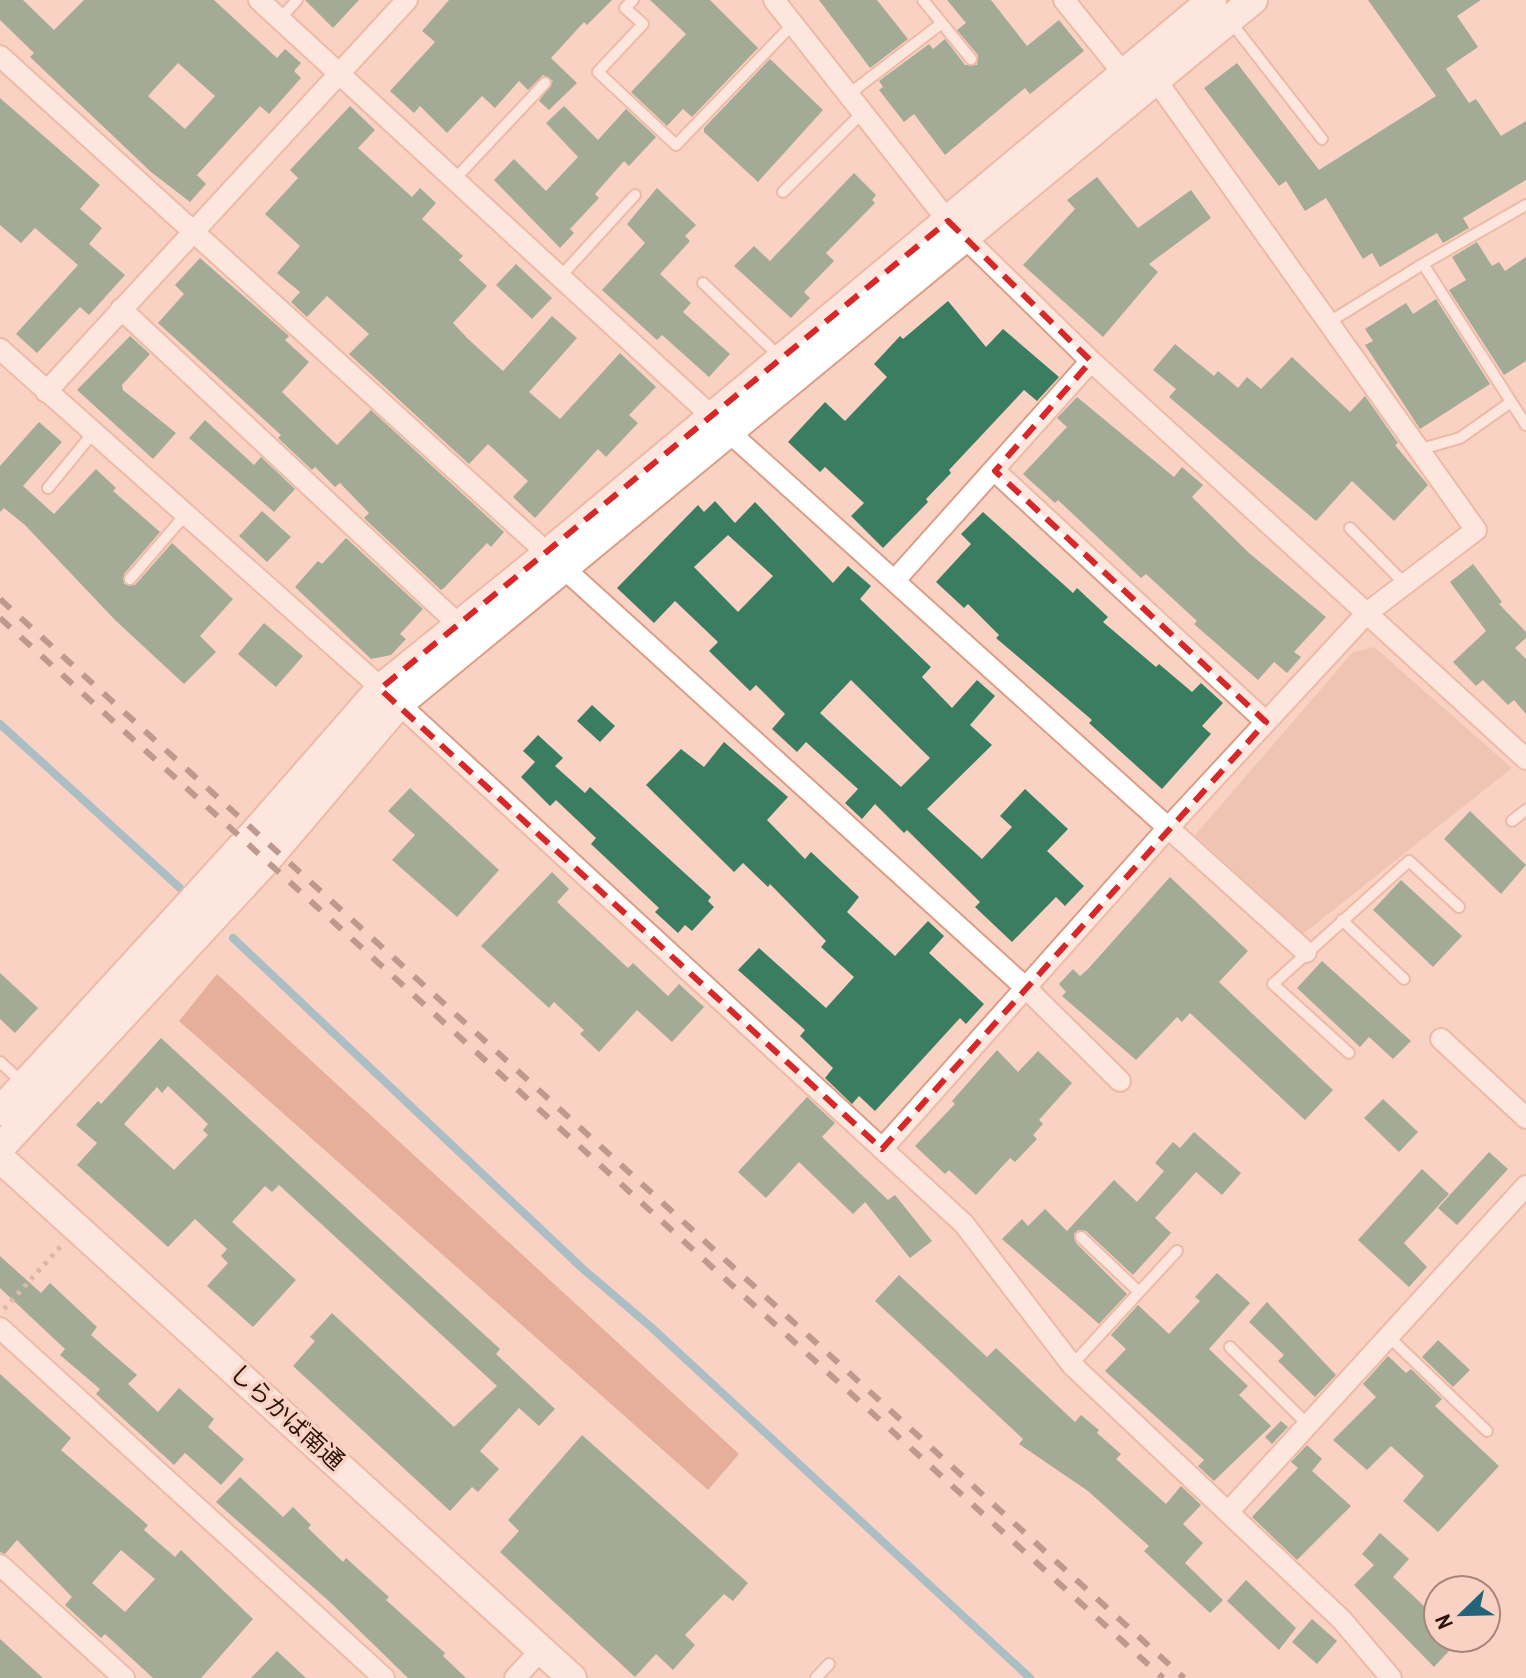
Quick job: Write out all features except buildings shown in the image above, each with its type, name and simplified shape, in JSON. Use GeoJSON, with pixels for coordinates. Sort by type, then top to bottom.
{"type":"FeatureCollection","features":[{"type":"Feature","properties":{"kind":"street"},"geometry":{"type":"LineString","coordinates":[[259,0],[721,424],[1306,952]]}},
{"type":"Feature","properties":{"kind":"street"},"geometry":{"type":"LineString","coordinates":[[46,392],[191,231],[407,0]]}},
{"type":"Feature","properties":{"kind":"street"},"geometry":{"type":"LineString","coordinates":[[774,0],[956,228],[1091,361],[1526,759]]}},
{"type":"Feature","properties":{"kind":"street"},"geometry":{"type":"LineString","coordinates":[[1064,0],[1123,73]]}},
{"type":"Feature","properties":{"kind":"street"},"geometry":{"type":"LineString","coordinates":[[0,1148],[266,861],[390,697],[956,228],[1123,73],[1221,10],[1253,0]]}},
{"type":"Feature","properties":{"kind":"street"},"geometry":{"type":"LineString","coordinates":[[721,424],[781,358],[1156,80],[1221,10]]}},
{"type":"Feature","properties":{"kind":"street"},"geometry":{"type":"LineString","coordinates":[[0,56],[1026,988],[1120,1081]]}},
{"type":"Feature","properties":{"kind":"street"},"geometry":{"type":"LineString","coordinates":[[882,1149],[1167,829],[1367,613],[1476,530],[1326,324],[1156,80]]}},
{"type":"Feature","properties":{"kind":"street"},"geometry":{"type":"LineString","coordinates":[[121,309],[459,625]]}},
{"type":"Feature","properties":{"kind":"street"},"geometry":{"type":"LineString","coordinates":[[0,349],[390,697],[964,1224],[1072,1365],[1230,1510],[1342,1620],[1391,1678]]}},
{"type":"Feature","properties":{"kind":"street"},"geometry":{"type":"LineString","coordinates":[[895,580],[1091,361]]}},
{"type":"Feature","properties":{"kind":"street"},"geometry":{"type":"LineString","coordinates":[[995,471],[1266,722]]}},
{"type":"Feature","properties":{"kind":"street"},"geometry":{"type":"LineString","coordinates":[[0,1111],[459,625],[556,561]]}},
{"type":"Feature","properties":{"kind":"street"},"geometry":{"type":"LineString","coordinates":[[1441,1039],[1526,1118]]}},
{"type":"Feature","properties":{"kind":"street","name":"しらかば南通"},"geometry":{"type":"LineString","coordinates":[[0,1158],[572,1678]]}},
{"type":"Feature","properties":{"kind":"street"},"geometry":{"type":"LineString","coordinates":[[1230,1510],[1526,1186]]}},
{"type":"Feature","properties":{"kind":"street"},"geometry":{"type":"LineString","coordinates":[[0,1328],[384,1678]]}},
{"type":"Feature","properties":{"kind":"street"},"geometry":{"type":"LineString","coordinates":[[0,1565],[124,1678]]}},
{"type":"Feature","properties":{"kind":"street"},"geometry":{"type":"LineString","coordinates":[[515,1678],[541,1650]]}},
{"type":"Feature","properties":{"kind":"lane"},"geometry":{"type":"LineString","coordinates":[[280,19],[297,0]]}},
{"type":"Feature","properties":{"kind":"lane"},"geometry":{"type":"LineString","coordinates":[[633,0],[625,8],[643,24],[598,72],[676,145],[793,24]]}},
{"type":"Feature","properties":{"kind":"lane"},"geometry":{"type":"LineString","coordinates":[[923,0],[971,59]]}},
{"type":"Feature","properties":{"kind":"lane"},"geometry":{"type":"LineString","coordinates":[[1221,10],[1322,139]]}},
{"type":"Feature","properties":{"kind":"lane"},"geometry":{"type":"LineString","coordinates":[[849,94],[942,23]]}},
{"type":"Feature","properties":{"kind":"lane"},"geometry":{"type":"LineString","coordinates":[[454,180],[545,83]]}},
{"type":"Feature","properties":{"kind":"lane"},"geometry":{"type":"LineString","coordinates":[[783,192],[863,112]]}},
{"type":"Feature","properties":{"kind":"lane"},"geometry":{"type":"LineString","coordinates":[[560,277],[635,195]]}},
{"type":"Feature","properties":{"kind":"lane"},"geometry":{"type":"LineString","coordinates":[[1326,324],[1526,205]]}},
{"type":"Feature","properties":{"kind":"lane"},"geometry":{"type":"LineString","coordinates":[[1423,264],[1526,425]]}},
{"type":"Feature","properties":{"kind":"lane"},"geometry":{"type":"LineString","coordinates":[[703,283],[781,358]]}},
{"type":"Feature","properties":{"kind":"lane"},"geometry":{"type":"LineString","coordinates":[[1417,450],[1460,438],[1511,402]]}},
{"type":"Feature","properties":{"kind":"lane"},"geometry":{"type":"LineString","coordinates":[[48,488],[93,433]]}},
{"type":"Feature","properties":{"kind":"lane"},"geometry":{"type":"LineString","coordinates":[[130,579],[185,515]]}},
{"type":"Feature","properties":{"kind":"lane"},"geometry":{"type":"LineString","coordinates":[[1350,528],[1405,584]]}},
{"type":"Feature","properties":{"kind":"lane"},"geometry":{"type":"LineString","coordinates":[[1512,821],[1526,810]]}},
{"type":"Feature","properties":{"kind":"lane"},"geometry":{"type":"LineString","coordinates":[[1349,1053],[1273,984],[1409,861],[1459,907]]}},
{"type":"Feature","properties":{"kind":"lane"},"geometry":{"type":"LineString","coordinates":[[1342,920],[1404,979]]}},
{"type":"Feature","properties":{"kind":"lane"},"geometry":{"type":"LineString","coordinates":[[0,1062],[24,1084]]}},
{"type":"Feature","properties":{"kind":"lane"},"geometry":{"type":"LineString","coordinates":[[1081,1237],[1139,1292]]}},
{"type":"Feature","properties":{"kind":"lane"},"geometry":{"type":"LineString","coordinates":[[1072,1365],[1177,1251]]}},
{"type":"Feature","properties":{"kind":"lane"},"geometry":{"type":"LineString","coordinates":[[1388,1336],[1487,1431]]}},
{"type":"Feature","properties":{"kind":"lane"},"geometry":{"type":"LineString","coordinates":[[1230,1347],[1307,1424]]}},
{"type":"Feature","properties":{"kind":"lane"},"geometry":{"type":"LineString","coordinates":[[816,1678],[829,1664]]}},
{"type":"Feature","properties":{"kind":"path"},"geometry":{"type":"LineString","coordinates":[[0,1314],[78,1227]]}},
{"type":"Feature","properties":{"kind":"highlighted area"},"geometry":{"type":"Polygon","coordinates":[[[948,221],[1091,361],[995,471],[1266,722],[882,1149],[380,689],[948,221]]]}},
{"type":"Feature","properties":{"kind":"shaded area"},"geometry":{"type":"Polygon","coordinates":[[[1374,647],[1512,768],[1303,934],[1195,835],[1353,652],[1374,647]]]}},
{"type":"Feature","properties":{"kind":"shaded area"},"geometry":{"type":"Polygon","coordinates":[[[217,974],[739,1454],[708,1490],[179,1021],[217,974]]]}},
{"type":"Feature","properties":{"kind":"waterway"},"geometry":{"type":"LineString","coordinates":[[0,724],[181,889]]}},
{"type":"Feature","properties":{"kind":"waterway"},"geometry":{"type":"LineString","coordinates":[[233,938],[583,1269],[651,1327],[1030,1678]]}},
{"type":"Feature","properties":{"kind":"railway"},"geometry":{"type":"LineString","coordinates":[[0,599],[1184,1678]]}},
{"type":"Feature","properties":{"kind":"railway"},"geometry":{"type":"LineString","coordinates":[[0,618],[1163,1678]]}}]}
